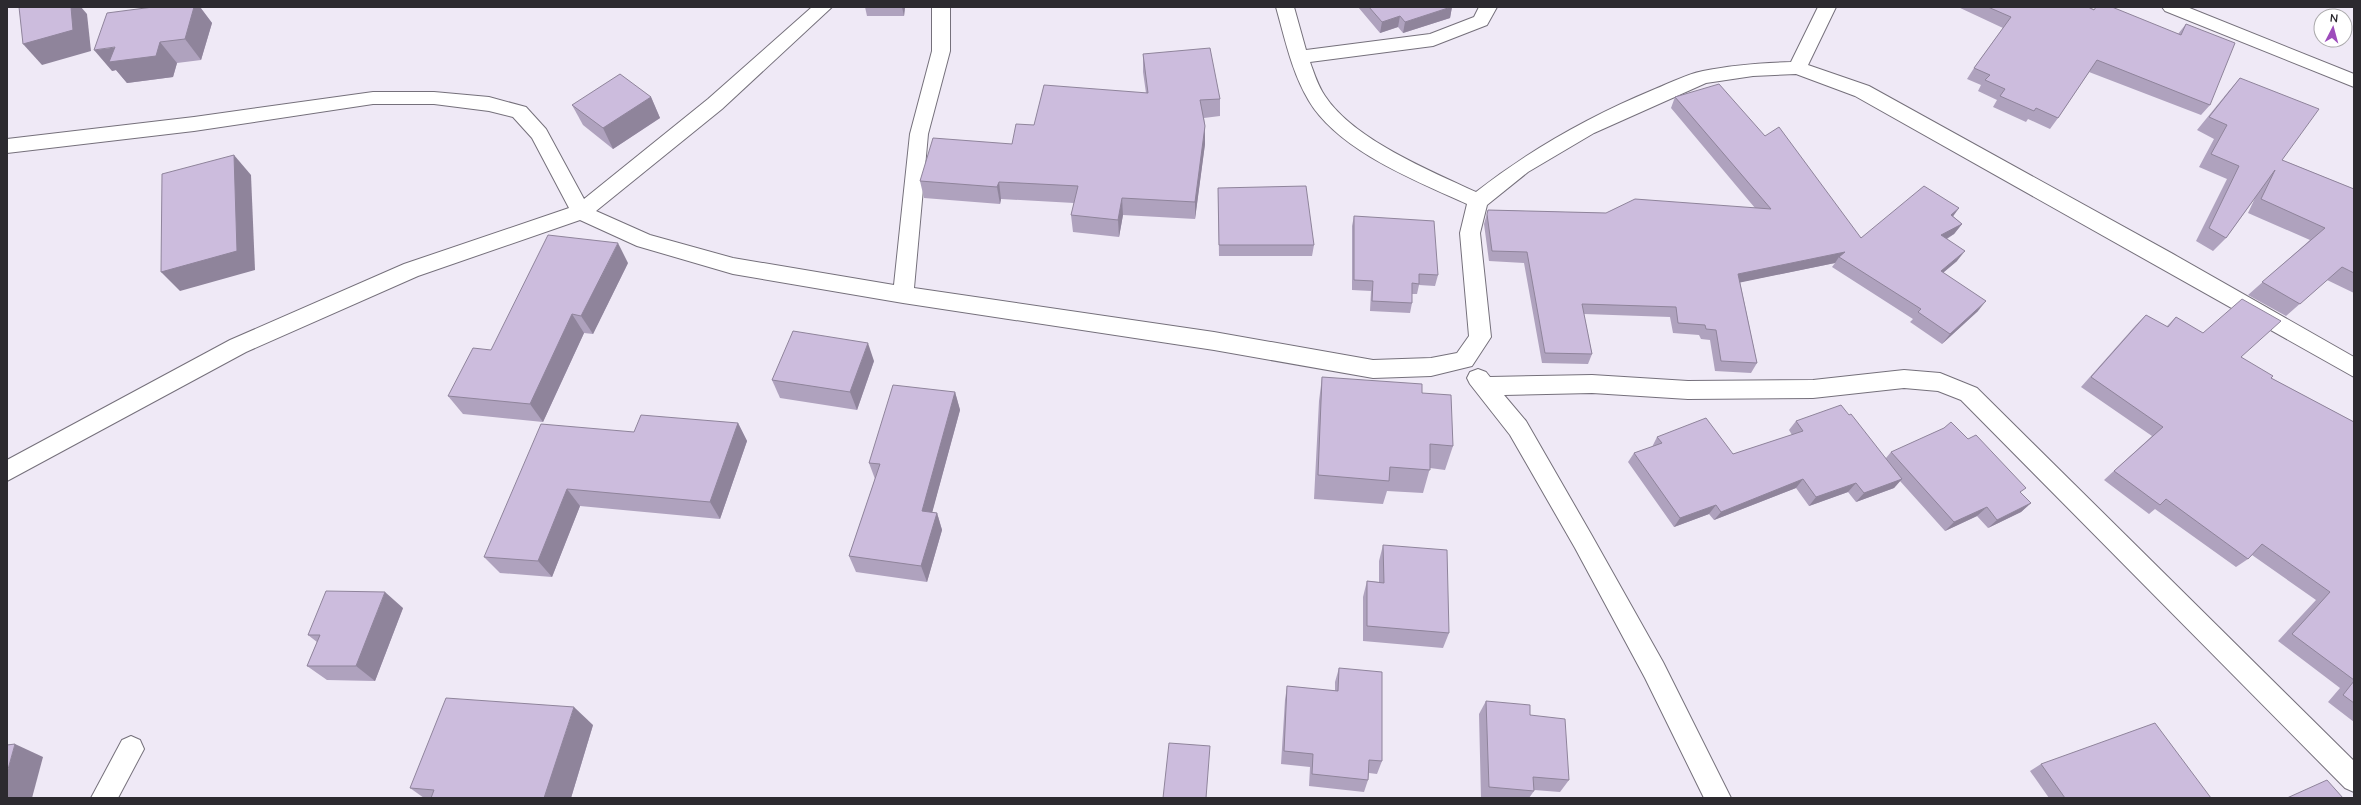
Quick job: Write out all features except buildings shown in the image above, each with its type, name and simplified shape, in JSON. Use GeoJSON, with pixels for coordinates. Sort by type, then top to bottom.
{"type":"FeatureCollection","features":[{"type":"Feature","properties":{"kind":"street"},"geometry":{"type":"LineString","coordinates":[[7,471],[238,346],[411,270],[582,212],[715,104],[823,7]]}},
{"type":"Feature","properties":{"kind":"street"},"geometry":{"type":"LineString","coordinates":[[903,295],[919,134],[941,51],[941,7]]}},
{"type":"Feature","properties":{"kind":"street"},"geometry":{"type":"LineString","coordinates":[[1285,7],[1300,57],[1317,100],[1338,124],[1410,170],[1478,201]]}},
{"type":"Feature","properties":{"kind":"street"},"geometry":{"type":"LineString","coordinates":[[1300,57],[1433,40],[1481,21],[1488,7]]}},
{"type":"Feature","properties":{"kind":"street"},"geometry":{"type":"LineString","coordinates":[[1798,68],[1827,7]]}},
{"type":"Feature","properties":{"kind":"street"},"geometry":{"type":"LineString","coordinates":[[2171,7],[2354,81]]}},
{"type":"Feature","properties":{"kind":"street"},"geometry":{"type":"LineString","coordinates":[[7,146],[194,124],[373,98],[434,98],[489,104],[519,112],[539,134],[582,212],[644,241],[733,266],[903,295],[1214,341],[1373,369],[1431,367],[1464,360],[1480,337],[1470,233],[1478,201],[1522,167],[1587,128],[1642,102],[1703,77],[1753,70],[1798,68],[1862,91],[2166,260],[2354,368]]}},
{"type":"Feature","properties":{"kind":"street"},"geometry":{"type":"LineString","coordinates":[[1464,360],[1518,428],[1583,541],[1654,670],[1718,798]]}},
{"type":"Feature","properties":{"kind":"street"},"geometry":{"type":"LineString","coordinates":[[1484,386],[1592,384],[1688,390],[1813,389],[1904,380],[1940,382],[1969,394],[2354,779]]}},
{"type":"Feature","properties":{"kind":"street"},"geometry":{"type":"LineString","coordinates":[[104,798],[130,748]]}}]}
